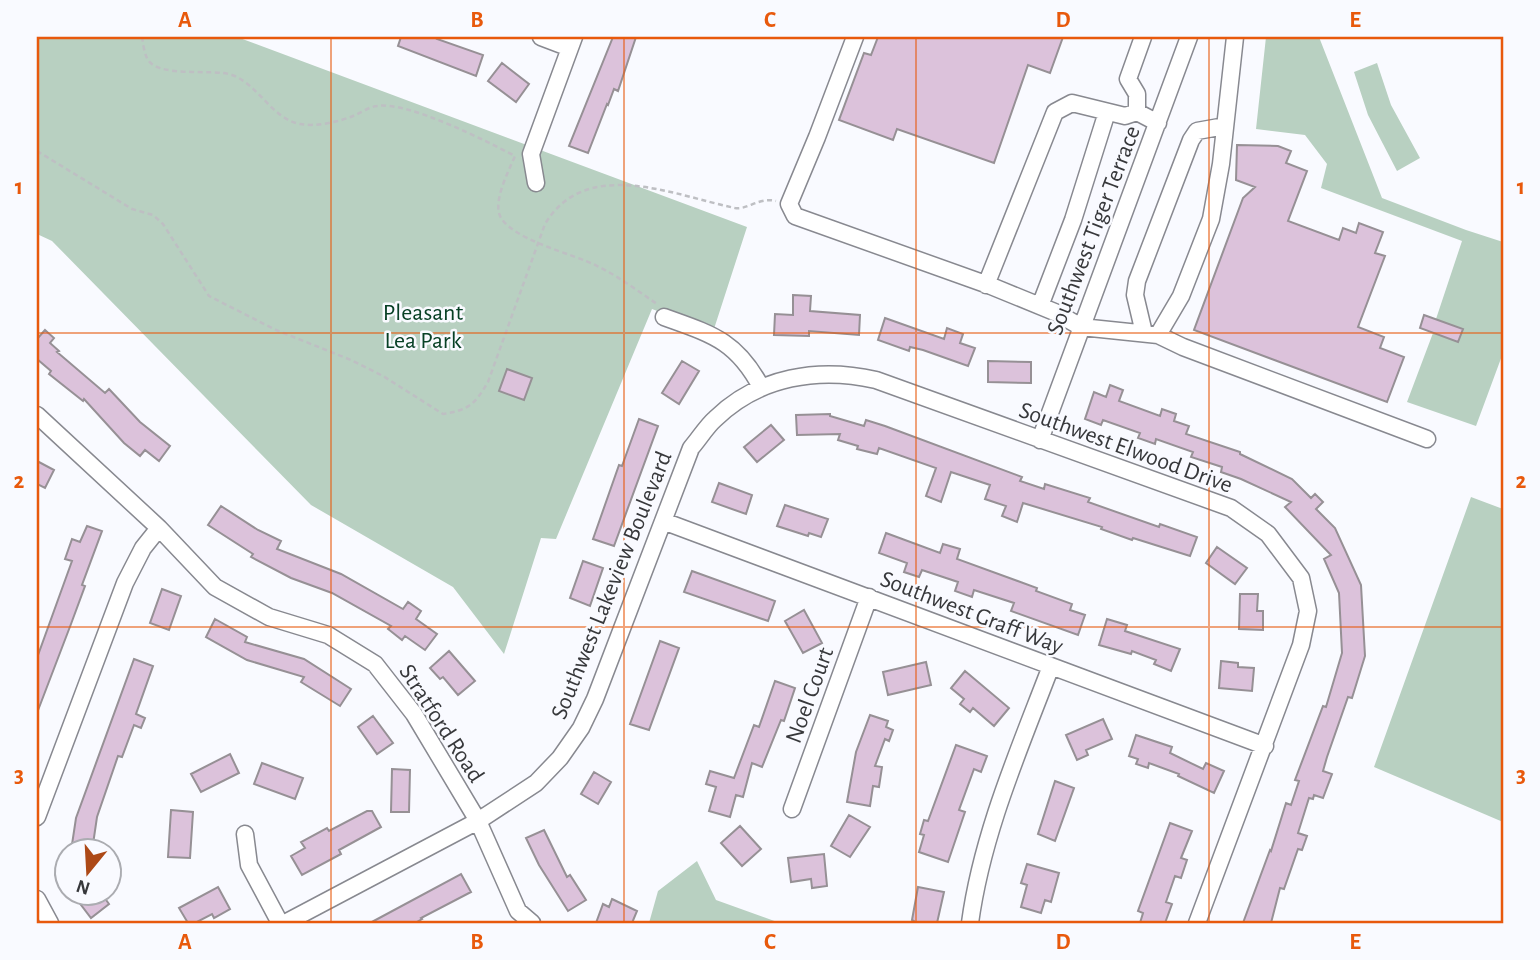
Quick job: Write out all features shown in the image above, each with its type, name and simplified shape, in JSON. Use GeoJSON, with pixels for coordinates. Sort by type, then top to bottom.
{"type":"FeatureCollection","features":[{"type":"Feature","properties":{"kind":"street"},"geometry":{"type":"LineString","coordinates":[[536,183],[531,154],[572,42],[541,37]]}},
{"type":"Feature","properties":{"kind":"street"},"geometry":{"type":"LineString","coordinates":[[855,37],[789,204],[795,216],[986,285],[1057,313],[1081,327],[1151,334],[1427,439]]}},
{"type":"Feature","properties":{"kind":"street"},"geometry":{"type":"LineString","coordinates":[[1137,112],[1137,94],[1128,79],[1143,37]]}},
{"type":"Feature","properties":{"kind":"street","name":"Southwest Tiger Terrace"},"geometry":{"type":"LineString","coordinates":[[1040,440],[1189,37]]}},
{"type":"Feature","properties":{"kind":"street"},"geometry":{"type":"LineString","coordinates":[[1151,334],[1181,296],[1211,219],[1235,37]]}},
{"type":"Feature","properties":{"kind":"street"},"geometry":{"type":"LineString","coordinates":[[986,285],[1055,112],[1072,103],[1125,116],[1137,112],[1158,123]]}},
{"type":"Feature","properties":{"kind":"street"},"geometry":{"type":"LineString","coordinates":[[1040,306],[1073,220],[1107,112]]}},
{"type":"Feature","properties":{"kind":"street"},"geometry":{"type":"LineString","coordinates":[[1151,334],[1135,295],[1137,281],[1191,140],[1198,131],[1225,126]]}},
{"type":"Feature","properties":{"kind":"street"},"geometry":{"type":"LineString","coordinates":[[664,317],[717,337],[750,366],[761,387]]}},
{"type":"Feature","properties":{"kind":"street","name":"Southwest Elwood Drive"},"geometry":{"type":"LineString","coordinates":[[761,387],[794,376],[849,374],[876,380],[1231,508],[1268,534],[1301,578],[1308,611],[1301,645],[1197,923]]}},
{"type":"Feature","properties":{"kind":"street","name":"Southwest Lakeview Boulevard"},"geometry":{"type":"LineString","coordinates":[[282,923],[478,821],[536,783],[560,758],[581,728],[596,699],[691,448],[714,419],[738,400],[761,387]]}},
{"type":"Feature","properties":{"kind":"street","name":"Stratford Road"},"geometry":{"type":"LineString","coordinates":[[37,415],[159,527],[215,587],[269,617],[328,635],[375,664],[414,714],[478,821],[518,911],[532,923]]}},
{"type":"Feature","properties":{"kind":"street","name":"Southwest Graff Way"},"geometry":{"type":"LineString","coordinates":[[663,521],[1265,746]]}},
{"type":"Feature","properties":{"kind":"street"},"geometry":{"type":"LineString","coordinates":[[37,817],[125,583],[143,548],[159,527]]}},
{"type":"Feature","properties":{"kind":"street","name":"Noel Court"},"geometry":{"type":"LineString","coordinates":[[792,809],[869,597]]}},
{"type":"Feature","properties":{"kind":"street"},"geometry":{"type":"LineString","coordinates":[[970,923],[974,893],[993,819],[1051,666]]}},
{"type":"Feature","properties":{"kind":"street"},"geometry":{"type":"LineString","coordinates":[[244,834],[249,865],[282,923]]}},
{"type":"Feature","properties":{"kind":"street"},"geometry":{"type":"LineString","coordinates":[[37,899],[50,923]]}},
{"type":"Feature","properties":{"kind":"path"},"geometry":{"type":"LineString","coordinates":[[58,37],[76,37]]}},
{"type":"Feature","properties":{"kind":"path"},"geometry":{"type":"LineString","coordinates":[[142,37],[147,60],[154,66],[190,73],[230,73],[245,80],[280,113],[299,124],[338,121],[372,106],[386,104],[403,107],[477,136],[516,156],[498,203],[499,215],[507,226],[540,243],[596,265],[663,309],[664,317]]}},
{"type":"Feature","properties":{"kind":"path"},"geometry":{"type":"LineString","coordinates":[[37,151],[132,209],[153,215],[163,224],[209,296],[276,330],[383,376],[443,414],[461,411],[477,401],[483,392],[545,224],[552,211],[575,193],[589,187],[606,185],[669,191],[738,209],[768,199],[789,204]]}},
{"type":"Feature","properties":{"kind":"green space","name":"Pleasant Lea Park"},"geometry":{"type":"Polygon","coordinates":[[[37,37],[237,37],[747,227],[713,332],[652,309],[556,539],[541,538],[504,654],[453,587],[311,505],[52,241],[37,234],[37,37]]]}},
{"type":"Feature","properties":{"kind":"green space"},"geometry":{"type":"Polygon","coordinates":[[[1266,37],[1319,37],[1382,198],[1503,242],[1503,353],[1476,426],[1407,402],[1433,333],[1458,342],[1463,329],[1436,319],[1462,241],[1321,188],[1327,164],[1305,135],[1256,129],[1266,37]]]}},
{"type":"Feature","properties":{"kind":"green space"},"geometry":{"type":"Polygon","coordinates":[[[1377,63],[1391,105],[1420,158],[1397,171],[1368,115],[1354,72],[1377,63]]]}},
{"type":"Feature","properties":{"kind":"green space"},"geometry":{"type":"Polygon","coordinates":[[[1471,497],[1503,509],[1503,822],[1374,767],[1471,497]]]}},
{"type":"Feature","properties":{"kind":"green space"},"geometry":{"type":"Polygon","coordinates":[[[697,861],[716,900],[780,923],[649,923],[658,891],[697,861]]]}},
{"type":"Feature","properties":{"kind":"building"},"geometry":{"type":"Polygon","coordinates":[[[401,37],[438,37],[437,39],[483,55],[476,76],[398,46],[401,37]]]}},
{"type":"Feature","properties":{"kind":"building"},"geometry":{"type":"Polygon","coordinates":[[[613,37],[636,37],[618,91],[614,89],[588,153],[569,146],[613,37]]]}},
{"type":"Feature","properties":{"kind":"building"},"geometry":{"type":"Polygon","coordinates":[[[878,37],[1063,37],[1050,73],[1028,65],[994,163],[897,129],[893,140],[839,120],[864,53],[871,55],[878,37]]]}},
{"type":"Feature","properties":{"kind":"building"},"geometry":{"type":"Polygon","coordinates":[[[502,63],[529,84],[516,102],[488,81],[502,63]]]}},
{"type":"Feature","properties":{"kind":"building"},"geometry":{"type":"Polygon","coordinates":[[[1237,145],[1278,146],[1291,151],[1286,163],[1307,171],[1288,221],[1339,240],[1343,228],[1356,233],[1359,223],[1383,232],[1375,253],[1385,256],[1358,327],[1384,337],[1380,348],[1404,357],[1387,402],[1194,330],[1243,198],[1255,187],[1236,180],[1237,145]]]}},
{"type":"Feature","properties":{"kind":"building"},"geometry":{"type":"Polygon","coordinates":[[[793,295],[811,296],[810,311],[860,315],[859,335],[809,331],[809,336],[774,335],[775,314],[793,315],[793,295]]]}},
{"type":"Feature","properties":{"kind":"building"},"geometry":{"type":"Polygon","coordinates":[[[1424,315],[1463,329],[1458,342],[1420,328],[1424,315]]]}},
{"type":"Feature","properties":{"kind":"building"},"geometry":{"type":"Polygon","coordinates":[[[885,318],[944,339],[947,328],[963,334],[960,343],[975,348],[968,366],[923,350],[910,347],[909,351],[878,340],[885,318]]]}},
{"type":"Feature","properties":{"kind":"building"},"geometry":{"type":"Polygon","coordinates":[[[45,330],[54,338],[50,343],[59,351],[57,352],[105,393],[109,389],[140,422],[170,446],[159,461],[145,450],[140,456],[124,443],[84,399],[83,401],[49,374],[51,371],[37,359],[37,339],[45,330]]]}},
{"type":"Feature","properties":{"kind":"building"},"geometry":{"type":"Polygon","coordinates":[[[682,361],[699,371],[679,404],[662,393],[682,361]]]}},
{"type":"Feature","properties":{"kind":"building"},"geometry":{"type":"Polygon","coordinates":[[[988,361],[1031,362],[1031,383],[988,382],[988,361]]]}},
{"type":"Feature","properties":{"kind":"building"},"geometry":{"type":"Polygon","coordinates":[[[507,369],[532,378],[524,400],[499,391],[507,369]]]}},
{"type":"Feature","properties":{"kind":"building"},"geometry":{"type":"Polygon","coordinates":[[[1110,385],[1123,390],[1119,401],[1160,416],[1162,409],[1176,414],[1174,421],[1189,426],[1186,434],[1240,452],[1292,479],[1311,498],[1315,494],[1323,502],[1316,509],[1335,528],[1361,585],[1365,656],[1352,698],[1348,697],[1323,771],[1332,774],[1323,798],[1314,795],[1313,799],[1309,798],[1298,833],[1307,836],[1302,850],[1298,849],[1284,889],[1280,888],[1271,923],[1243,923],[1286,803],[1291,805],[1299,781],[1295,780],[1323,706],[1326,707],[1342,653],[1339,593],[1324,559],[1331,555],[1285,507],[1291,502],[1221,472],[1222,467],[1191,457],[1193,452],[1156,439],[1155,444],[1138,438],[1140,433],[1103,420],[1101,425],[1085,419],[1094,392],[1106,397],[1110,385]]]}},
{"type":"Feature","properties":{"kind":"building"},"geometry":{"type":"Polygon","coordinates":[[[830,414],[864,426],[866,420],[885,426],[1022,477],[1020,481],[1044,489],[1045,484],[1090,498],[1088,502],[1197,537],[1190,556],[1133,538],[1132,540],[1101,529],[1102,527],[1023,503],[1017,522],[1002,516],[1006,506],[985,499],[990,485],[951,472],[941,502],[926,496],[936,468],[879,448],[877,454],[857,449],[858,446],[838,440],[840,434],[797,435],[796,415],[830,414]]]}},
{"type":"Feature","properties":{"kind":"building"},"geometry":{"type":"Polygon","coordinates":[[[639,419],[658,426],[614,546],[593,539],[619,465],[622,466],[639,419]]]}},
{"type":"Feature","properties":{"kind":"building"},"geometry":{"type":"Polygon","coordinates":[[[771,425],[784,440],[757,462],[744,447],[771,425]]]}},
{"type":"Feature","properties":{"kind":"building"},"geometry":{"type":"Polygon","coordinates":[[[37,461],[54,470],[45,488],[37,484],[37,461]]]}},
{"type":"Feature","properties":{"kind":"building"},"geometry":{"type":"Polygon","coordinates":[[[719,483],[752,495],[746,514],[712,502],[719,483]]]}},
{"type":"Feature","properties":{"kind":"building"},"geometry":{"type":"Polygon","coordinates":[[[785,505],[828,519],[821,537],[809,533],[808,536],[777,526],[785,505]]]}},
{"type":"Feature","properties":{"kind":"building"},"geometry":{"type":"Polygon","coordinates":[[[221,506],[281,541],[277,549],[341,574],[403,609],[408,602],[421,611],[416,619],[437,634],[425,650],[405,636],[402,640],[388,629],[391,626],[332,593],[291,578],[251,557],[253,554],[208,525],[221,506]]]}},
{"type":"Feature","properties":{"kind":"building"},"geometry":{"type":"Polygon","coordinates":[[[87,526],[102,531],[82,585],[85,586],[37,713],[37,658],[72,561],[65,559],[72,539],[80,542],[87,526]]]}},
{"type":"Feature","properties":{"kind":"building"},"geometry":{"type":"Polygon","coordinates":[[[886,533],[940,553],[943,544],[960,549],[957,559],[1037,588],[1036,591],[1072,604],[1070,610],[1085,615],[1078,635],[1011,611],[1014,603],[974,590],[972,597],[955,591],[958,582],[922,570],[919,577],[904,572],[907,563],[879,553],[886,533]]]}},
{"type":"Feature","properties":{"kind":"building"},"geometry":{"type":"Polygon","coordinates":[[[1217,547],[1247,568],[1235,584],[1206,563],[1217,547]]]}},
{"type":"Feature","properties":{"kind":"building"},"geometry":{"type":"Polygon","coordinates":[[[583,561],[603,568],[590,606],[570,598],[583,561]]]}},
{"type":"Feature","properties":{"kind":"building"},"geometry":{"type":"Polygon","coordinates":[[[692,571],[775,601],[768,621],[684,592],[692,571]]]}},
{"type":"Feature","properties":{"kind":"building"},"geometry":{"type":"Polygon","coordinates":[[[162,589],[181,596],[169,630],[150,623],[162,589]]]}},
{"type":"Feature","properties":{"kind":"building"},"geometry":{"type":"Polygon","coordinates":[[[1240,594],[1258,594],[1257,611],[1263,611],[1263,630],[1239,629],[1240,594]]]}},
{"type":"Feature","properties":{"kind":"building"},"geometry":{"type":"Polygon","coordinates":[[[804,610],[822,643],[803,653],[785,621],[804,610]]]}},
{"type":"Feature","properties":{"kind":"building"},"geometry":{"type":"Polygon","coordinates":[[[215,619],[247,637],[245,642],[304,659],[351,689],[340,706],[301,682],[304,677],[247,660],[206,637],[215,619]]]}},
{"type":"Feature","properties":{"kind":"building"},"geometry":{"type":"Polygon","coordinates":[[[1107,619],[1127,625],[1125,631],[1180,649],[1171,671],[1154,664],[1156,660],[1132,651],[1131,654],[1099,645],[1107,619]]]}},
{"type":"Feature","properties":{"kind":"building"},"geometry":{"type":"Polygon","coordinates":[[[660,641],[679,648],[649,730],[630,724],[660,641]]]}},
{"type":"Feature","properties":{"kind":"building"},"geometry":{"type":"Polygon","coordinates":[[[449,651],[475,681],[458,695],[443,677],[440,679],[430,668],[449,651]]]}},
{"type":"Feature","properties":{"kind":"building"},"geometry":{"type":"Polygon","coordinates":[[[134,659],[153,666],[136,714],[145,718],[141,728],[134,725],[122,757],[118,756],[97,817],[94,838],[73,838],[76,818],[134,659]]]}},
{"type":"Feature","properties":{"kind":"building"},"geometry":{"type":"Polygon","coordinates":[[[1221,661],[1238,663],[1238,667],[1254,668],[1252,691],[1219,688],[1221,661]]]}},
{"type":"Feature","properties":{"kind":"building"},"geometry":{"type":"Polygon","coordinates":[[[926,662],[931,685],[888,695],[883,672],[926,662]]]}},
{"type":"Feature","properties":{"kind":"building"},"geometry":{"type":"Polygon","coordinates":[[[965,671],[1009,708],[994,726],[973,708],[970,712],[960,704],[964,699],[951,688],[965,671]]]}},
{"type":"Feature","properties":{"kind":"building"},"geometry":{"type":"Polygon","coordinates":[[[775,681],[795,688],[784,721],[781,720],[762,767],[752,763],[743,797],[736,795],[730,817],[709,811],[716,787],[706,784],[710,771],[734,778],[754,725],[759,727],[775,681]]]}},
{"type":"Feature","properties":{"kind":"building"},"geometry":{"type":"Polygon","coordinates":[[[870,715],[888,721],[886,727],[893,730],[889,741],[885,739],[875,766],[882,767],[879,787],[873,786],[870,806],[847,802],[856,752],[870,715]]]}},
{"type":"Feature","properties":{"kind":"building"},"geometry":{"type":"Polygon","coordinates":[[[373,716],[393,743],[377,754],[358,727],[373,716]]]}},
{"type":"Feature","properties":{"kind":"building"},"geometry":{"type":"Polygon","coordinates":[[[1103,719],[1112,739],[1086,750],[1088,755],[1077,760],[1066,735],[1103,719]]]}},
{"type":"Feature","properties":{"kind":"building"},"geometry":{"type":"Polygon","coordinates":[[[1136,735],[1172,747],[1170,753],[1203,769],[1206,763],[1224,771],[1214,793],[1178,776],[1179,774],[1149,763],[1148,768],[1136,764],[1138,759],[1129,756],[1136,735]]]}},
{"type":"Feature","properties":{"kind":"building"},"geometry":{"type":"Polygon","coordinates":[[[956,745],[987,756],[981,772],[974,769],[959,810],[965,812],[948,862],[919,852],[924,835],[920,834],[924,820],[928,821],[956,745]]]}},
{"type":"Feature","properties":{"kind":"building"},"geometry":{"type":"Polygon","coordinates":[[[230,754],[239,773],[201,792],[191,774],[230,754]]]}},
{"type":"Feature","properties":{"kind":"building"},"geometry":{"type":"Polygon","coordinates":[[[262,763],[303,778],[295,799],[254,784],[262,763]]]}},
{"type":"Feature","properties":{"kind":"building"},"geometry":{"type":"Polygon","coordinates":[[[392,769],[410,770],[409,812],[391,812],[392,769]]]}},
{"type":"Feature","properties":{"kind":"building"},"geometry":{"type":"Polygon","coordinates":[[[594,772],[611,782],[598,804],[581,794],[594,772]]]}},
{"type":"Feature","properties":{"kind":"building"},"geometry":{"type":"Polygon","coordinates":[[[1055,781],[1074,788],[1055,841],[1038,834],[1055,781]]]}},
{"type":"Feature","properties":{"kind":"building"},"geometry":{"type":"Polygon","coordinates":[[[171,810],[193,812],[190,858],[168,857],[171,810]]]}},
{"type":"Feature","properties":{"kind":"building"},"geometry":{"type":"Polygon","coordinates":[[[372,811],[381,827],[339,850],[341,854],[302,875],[291,856],[305,848],[301,842],[372,811]]]}},
{"type":"Feature","properties":{"kind":"building"},"geometry":{"type":"Polygon","coordinates":[[[849,815],[870,827],[850,857],[831,846],[849,815]]]}},
{"type":"Feature","properties":{"kind":"building"},"geometry":{"type":"Polygon","coordinates":[[[1170,823],[1192,831],[1181,858],[1187,860],[1181,878],[1175,876],[1166,902],[1172,904],[1165,923],[1140,923],[1143,913],[1138,911],[1170,823]]]}},
{"type":"Feature","properties":{"kind":"building"},"geometry":{"type":"Polygon","coordinates":[[[740,826],[761,849],[742,866],[721,843],[740,826]]]}},
{"type":"Feature","properties":{"kind":"building"},"geometry":{"type":"Polygon","coordinates":[[[544,830],[567,877],[570,875],[586,900],[568,911],[539,865],[526,838],[544,830]]]}},
{"type":"Feature","properties":{"kind":"building"},"geometry":{"type":"Polygon","coordinates":[[[824,854],[827,886],[812,888],[811,879],[791,882],[788,858],[824,854]]]}},
{"type":"Feature","properties":{"kind":"building"},"geometry":{"type":"Polygon","coordinates":[[[1027,864],[1059,873],[1051,902],[1045,900],[1041,913],[1021,907],[1027,885],[1021,883],[1027,864]]]}},
{"type":"Feature","properties":{"kind":"building"},"geometry":{"type":"Polygon","coordinates":[[[461,874],[471,892],[415,923],[370,923],[461,874]]]}},
{"type":"Feature","properties":{"kind":"building"},"geometry":{"type":"Polygon","coordinates":[[[218,887],[230,909],[214,918],[212,914],[195,923],[188,923],[179,908],[218,887]]]}},
{"type":"Feature","properties":{"kind":"building"},"geometry":{"type":"Polygon","coordinates":[[[918,887],[944,892],[937,923],[914,923],[912,920],[918,887]]]}},
{"type":"Feature","properties":{"kind":"building"},"geometry":{"type":"Polygon","coordinates":[[[612,899],[637,911],[632,923],[596,923],[603,904],[609,907],[612,899]]]}},
{"type":"Feature","properties":{"kind":"building"},"geometry":{"type":"Polygon","coordinates":[[[83,908],[104,908],[91,918],[83,908]]]}}]}
